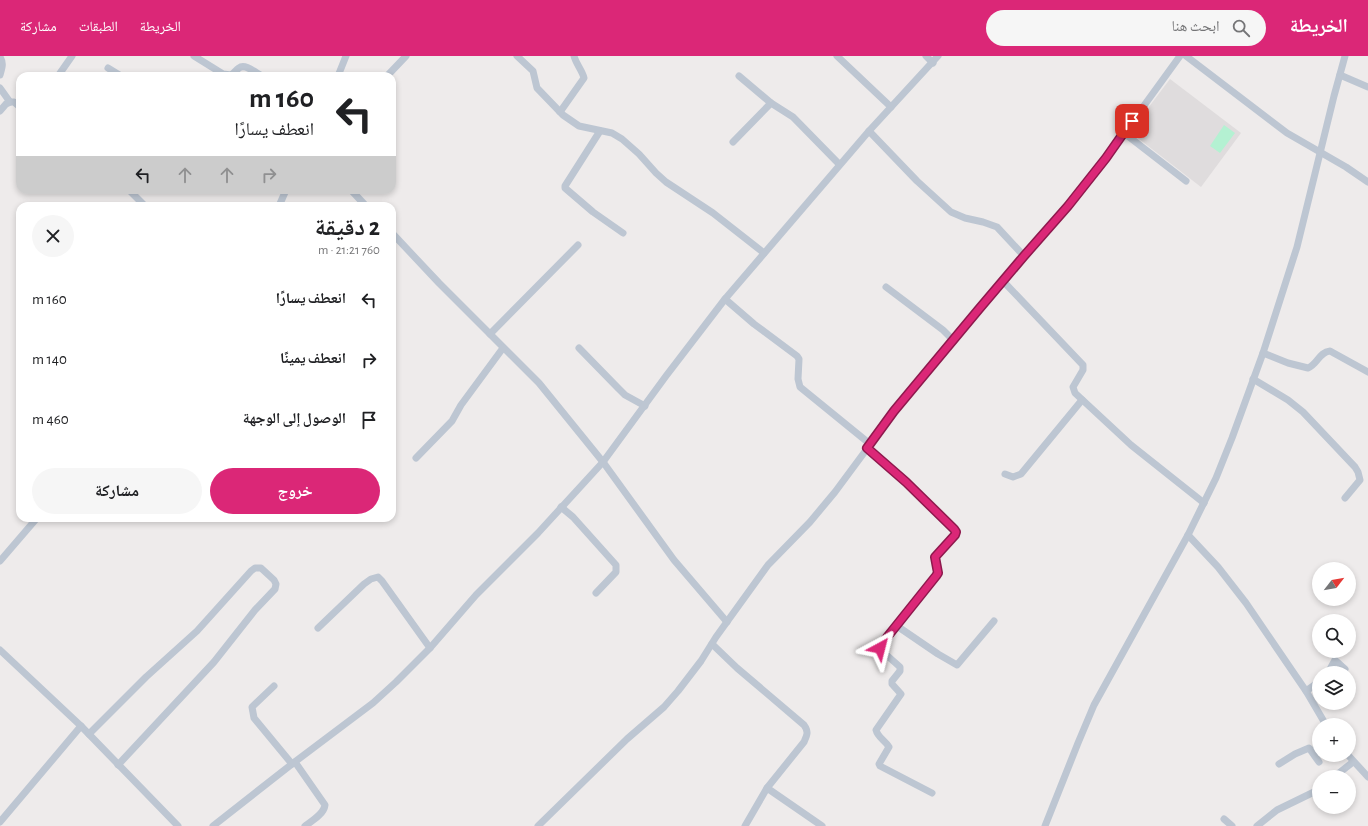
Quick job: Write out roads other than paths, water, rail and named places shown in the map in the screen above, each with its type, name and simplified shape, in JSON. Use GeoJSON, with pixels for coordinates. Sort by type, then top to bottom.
{"type":"FeatureCollection","features":[{"type":"Feature","properties":{"kind":"street"},"geometry":{"type":"LineString","coordinates":[[61,72],[72,56]]}},
{"type":"Feature","properties":{"kind":"street"},"geometry":{"type":"LineString","coordinates":[[194,56],[220,72]]}},
{"type":"Feature","properties":{"kind":"street"},"geometry":{"type":"LineString","coordinates":[[340,72],[346,56]]}},
{"type":"Feature","properties":{"kind":"street"},"geometry":{"type":"LineString","coordinates":[[391,72],[406,56]]}},
{"type":"Feature","properties":{"kind":"street"},"geometry":{"type":"LineString","coordinates":[[518,56],[532,68],[535,75],[537,88],[560,112],[579,126],[612,133],[622,139],[666,182],[714,213],[764,253]]}},
{"type":"Feature","properties":{"kind":"street"},"geometry":{"type":"LineString","coordinates":[[560,112],[584,78],[574,56]]}},
{"type":"Feature","properties":{"kind":"street"},"geometry":{"type":"LineString","coordinates":[[837,56],[891,107]]}},
{"type":"Feature","properties":{"kind":"street"},"geometry":{"type":"LineString","coordinates":[[926,56],[932,63]]}},
{"type":"Feature","properties":{"kind":"street"},"geometry":{"type":"LineString","coordinates":[[214,826],[373,702],[396,682],[430,648],[476,595],[538,533],[603,462],[725,299],[839,164],[938,56]]}},
{"type":"Feature","properties":{"kind":"street"},"geometry":{"type":"LineString","coordinates":[[538,826],[627,739],[664,707],[690,676],[768,565],[810,522],[835,492],[894,411],[1068,206],[1106,158],[1180,56]]}},
{"type":"Feature","properties":{"kind":"street"},"geometry":{"type":"LineString","coordinates":[[1186,56],[1287,133],[1322,152],[1368,182]]}},
{"type":"Feature","properties":{"kind":"street"},"geometry":{"type":"LineString","coordinates":[[1045,826],[1094,706],[1188,535],[1216,478],[1227,451],[1263,353],[1297,248],[1345,56]]}},
{"type":"Feature","properties":{"kind":"street"},"geometry":{"type":"LineString","coordinates":[[0,57],[3,67],[0,75]]}},
{"type":"Feature","properties":{"kind":"street"},"geometry":{"type":"LineString","coordinates":[[235,72],[242,66],[255,72]]}},
{"type":"Feature","properties":{"kind":"street"},"geometry":{"type":"LineString","coordinates":[[108,68],[114,72]]}},
{"type":"Feature","properties":{"kind":"street"},"geometry":{"type":"LineString","coordinates":[[1340,75],[1368,87]]}},
{"type":"Feature","properties":{"kind":"street"},"geometry":{"type":"LineString","coordinates":[[739,76],[771,103],[793,117],[839,164]]}},
{"type":"Feature","properties":{"kind":"street"},"geometry":{"type":"LineString","coordinates":[[0,88],[10,102],[16,104]]}},
{"type":"Feature","properties":{"kind":"street"},"geometry":{"type":"LineString","coordinates":[[0,111],[10,102]]}},
{"type":"Feature","properties":{"kind":"street"},"geometry":{"type":"LineString","coordinates":[[733,142],[771,103]]}},
{"type":"Feature","properties":{"kind":"street"},"geometry":{"type":"LineString","coordinates":[[600,131],[565,188],[593,212],[623,233]]}},
{"type":"Feature","properties":{"kind":"street"},"geometry":{"type":"LineString","coordinates":[[869,131],[917,181],[951,212],[965,218],[997,227],[1024,256]]}},
{"type":"Feature","properties":{"kind":"street"},"geometry":{"type":"LineString","coordinates":[[1124,133],[1186,181]]}},
{"type":"Feature","properties":{"kind":"street"},"geometry":{"type":"LineString","coordinates":[[133,194],[141,202]]}},
{"type":"Feature","properties":{"kind":"street"},"geometry":{"type":"LineString","coordinates":[[355,194],[362,202]]}},
{"type":"Feature","properties":{"kind":"street"},"geometry":{"type":"LineString","coordinates":[[396,237],[439,283],[539,383],[603,462],[674,560],[727,622]]}},
{"type":"Feature","properties":{"kind":"street"},"geometry":{"type":"LineString","coordinates":[[490,334],[578,245]]}},
{"type":"Feature","properties":{"kind":"street"},"geometry":{"type":"LineString","coordinates":[[1003,281],[1080,360],[1083,365],[1083,370],[1073,387],[1073,390],[1082,400],[1131,445],[1204,503]]}},
{"type":"Feature","properties":{"kind":"street"},"geometry":{"type":"LineString","coordinates":[[886,287],[943,330],[954,341]]}},
{"type":"Feature","properties":{"kind":"street"},"geometry":{"type":"LineString","coordinates":[[725,299],[754,324],[797,356],[799,359],[798,379],[800,387],[868,446],[955,531],[955,535],[935,557],[938,573],[880,646],[882,651],[900,666],[900,671],[892,684],[901,694],[876,730],[878,736],[888,745],[879,764],[882,768],[932,793]]}},
{"type":"Feature","properties":{"kind":"street"},"geometry":{"type":"LineString","coordinates":[[416,458],[452,422],[461,404],[503,348]]}},
{"type":"Feature","properties":{"kind":"street"},"geometry":{"type":"LineString","coordinates":[[579,348],[617,388],[625,395],[645,406]]}},
{"type":"Feature","properties":{"kind":"street"},"geometry":{"type":"LineString","coordinates":[[1263,353],[1288,363],[1308,368],[1313,365],[1321,354],[1330,351],[1368,372]]}},
{"type":"Feature","properties":{"kind":"street"},"geometry":{"type":"LineString","coordinates":[[1253,379],[1288,400],[1303,412],[1355,467],[1360,480],[1345,498]]}},
{"type":"Feature","properties":{"kind":"street"},"geometry":{"type":"LineString","coordinates":[[1005,474],[1013,477],[1022,474],[1082,400]]}},
{"type":"Feature","properties":{"kind":"street"},"geometry":{"type":"LineString","coordinates":[[561,507],[573,517],[616,565],[616,572],[596,593]]}},
{"type":"Feature","properties":{"kind":"street"},"geometry":{"type":"LineString","coordinates":[[0,561],[34,522]]}},
{"type":"Feature","properties":{"kind":"street"},"geometry":{"type":"LineString","coordinates":[[1188,535],[1218,567],[1246,603],[1306,691],[1322,718]]}},
{"type":"Feature","properties":{"kind":"street"},"geometry":{"type":"LineString","coordinates":[[89,734],[146,677],[197,631],[251,571],[255,568],[261,568],[274,580],[276,584],[275,589],[255,610],[214,662],[118,765]]}},
{"type":"Feature","properties":{"kind":"street"},"geometry":{"type":"LineString","coordinates":[[318,628],[364,584],[371,579],[378,577],[382,580],[430,648]]}},
{"type":"Feature","properties":{"kind":"street"},"geometry":{"type":"LineString","coordinates":[[897,626],[957,665],[994,621]]}},
{"type":"Feature","properties":{"kind":"street"},"geometry":{"type":"LineString","coordinates":[[712,644],[737,668],[804,725],[808,734],[804,742],[767,788],[745,826]]}},
{"type":"Feature","properties":{"kind":"street"},"geometry":{"type":"LineString","coordinates":[[0,650],[81,726],[178,826]]}},
{"type":"Feature","properties":{"kind":"street"},"geometry":{"type":"LineString","coordinates":[[1332,666],[1335,660],[1342,666]]}},
{"type":"Feature","properties":{"kind":"street"},"geometry":{"type":"LineString","coordinates":[[274,686],[256,702],[252,707],[252,711],[254,718],[293,763],[325,805],[324,809],[305,826]]}},
{"type":"Feature","properties":{"kind":"street"},"geometry":{"type":"LineString","coordinates":[[1306,691],[1312,687]]}},
{"type":"Feature","properties":{"kind":"street"},"geometry":{"type":"LineString","coordinates":[[0,822],[81,726]]}},
{"type":"Feature","properties":{"kind":"street"},"geometry":{"type":"LineString","coordinates":[[1279,764],[1295,754],[1309,748],[1312,752]]}},
{"type":"Feature","properties":{"kind":"street"},"geometry":{"type":"LineString","coordinates":[[1343,770],[1354,762],[1368,778]]}},
{"type":"Feature","properties":{"kind":"street"},"geometry":{"type":"LineString","coordinates":[[767,788],[822,826]]}},
{"type":"Feature","properties":{"kind":"street"},"geometry":{"type":"LineString","coordinates":[[1257,826],[1277,810],[1312,792]]}},
{"type":"Feature","properties":{"kind":"street"},"geometry":{"type":"LineString","coordinates":[[1224,820],[1232,826]]}}]}
